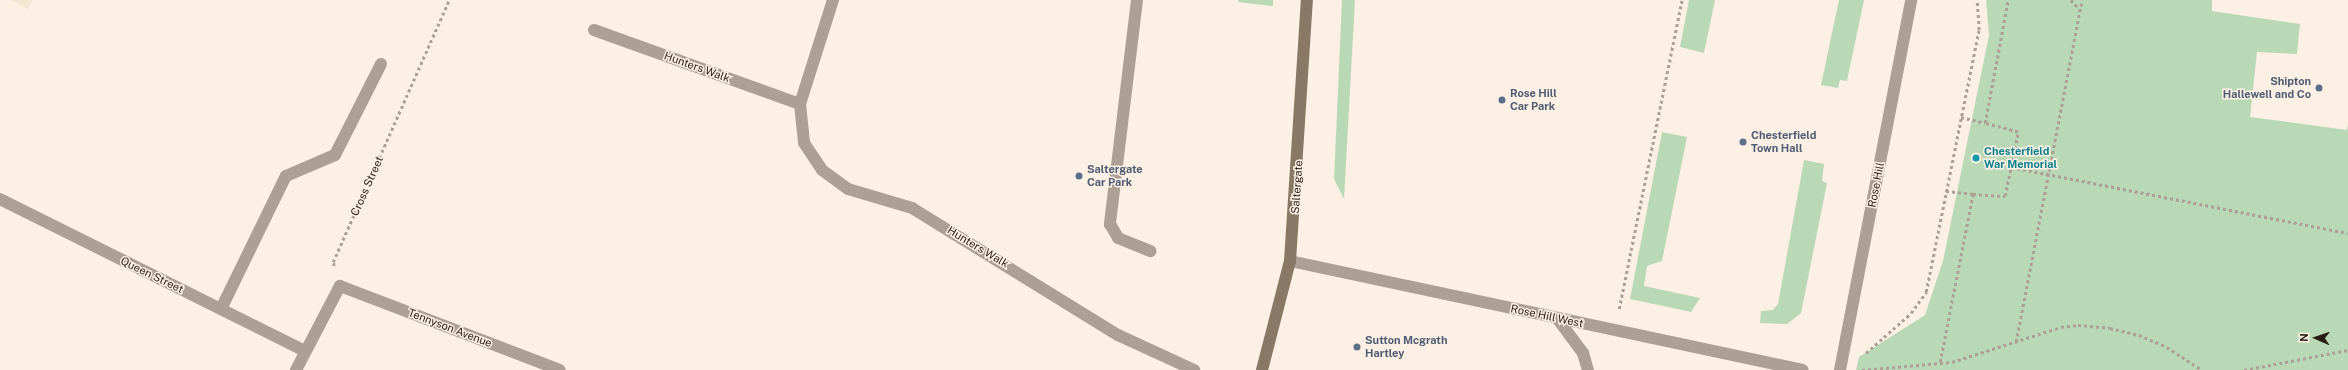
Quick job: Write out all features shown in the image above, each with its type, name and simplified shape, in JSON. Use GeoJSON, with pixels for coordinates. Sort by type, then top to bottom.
{"type":"FeatureCollection","features":[{"type":"Feature","properties":{"kind":"street","name":"Hunters Walk"},"geometry":{"type":"LineString","coordinates":[[833,0],[800,104],[804,143],[822,170],[848,189],[912,208],[1118,335],[1194,370]]}},
{"type":"Feature","properties":{"kind":"street"},"geometry":{"type":"LineString","coordinates":[[1137,0],[1110,224],[1118,238],[1150,251]]}},
{"type":"Feature","properties":{"kind":"street","name":"Saltergate"},"geometry":{"type":"LineString","coordinates":[[1262,370],[1290,261],[1307,0]]}},
{"type":"Feature","properties":{"kind":"street","name":"Rose Hill"},"geometry":{"type":"LineString","coordinates":[[1840,370],[1911,0]]}},
{"type":"Feature","properties":{"kind":"street","name":"Hunters Walk"},"geometry":{"type":"LineString","coordinates":[[594,30],[800,104]]}},
{"type":"Feature","properties":{"kind":"street"},"geometry":{"type":"LineString","coordinates":[[221,309],[286,176],[335,155],[381,64]]}},
{"type":"Feature","properties":{"kind":"street","name":"Queen Street"},"geometry":{"type":"LineString","coordinates":[[0,200],[305,350]]}},
{"type":"Feature","properties":{"kind":"street","name":"Rose Hill West"},"geometry":{"type":"LineString","coordinates":[[1290,261],[1803,370]]}},
{"type":"Feature","properties":{"kind":"street"},"geometry":{"type":"LineString","coordinates":[[296,370],[305,350],[340,286]]}},
{"type":"Feature","properties":{"kind":"street","name":"Tennyson Avenue"},"geometry":{"type":"LineString","coordinates":[[340,286],[560,370]]}},
{"type":"Feature","properties":{"kind":"street"},"geometry":{"type":"LineString","coordinates":[[1557,318],[1583,353],[1588,370]]}},
{"type":"Feature","properties":{"kind":"path","name":"Cross Street"},"geometry":{"type":"LineString","coordinates":[[340,286],[332,262],[450,0]]}},
{"type":"Feature","properties":{"kind":"path"},"geometry":{"type":"LineString","coordinates":[[1615,330],[1682,0]]}},
{"type":"Feature","properties":{"kind":"path"},"geometry":{"type":"LineString","coordinates":[[1864,354],[1911,313],[1926,292],[1979,30],[1977,0]]}},
{"type":"Feature","properties":{"kind":"path"},"geometry":{"type":"LineString","coordinates":[[1985,123],[2008,0]]}},
{"type":"Feature","properties":{"kind":"path"},"geometry":{"type":"LineString","coordinates":[[2071,0],[2081,11]]}},
{"type":"Feature","properties":{"kind":"path"},"geometry":{"type":"LineString","coordinates":[[2016,342],[2082,0]]}},
{"type":"Feature","properties":{"kind":"path"},"geometry":{"type":"LineString","coordinates":[[1946,190],[1973,194],[2005,196],[2018,132],[1961,117]]}},
{"type":"Feature","properties":{"kind":"path"},"geometry":{"type":"LineString","coordinates":[[2011,166],[2348,233]]}},
{"type":"Feature","properties":{"kind":"path"},"geometry":{"type":"LineString","coordinates":[[1940,362],[1973,194]]}},
{"type":"Feature","properties":{"kind":"path"},"geometry":{"type":"LineString","coordinates":[[1862,370],[1940,362],[1978,356],[2061,327],[2110,328],[2167,347],[2202,370]]}},
{"type":"Feature","properties":{"kind":"path"},"geometry":{"type":"LineString","coordinates":[[2244,370],[2348,350]]}},
{"type":"Feature","properties":{"kind":"shaded area"},"geometry":{"type":"Polygon","coordinates":[[[10,0],[33,0],[28,9],[10,0]]]}},
{"type":"Feature","properties":{"kind":"green space"},"geometry":{"type":"Polygon","coordinates":[[[1238,0],[1273,0],[1273,6],[1238,2],[1238,0]]]}},
{"type":"Feature","properties":{"kind":"green space"},"geometry":{"type":"Polygon","coordinates":[[[1342,0],[1355,0],[1344,199],[1334,179],[1342,0]]]}},
{"type":"Feature","properties":{"kind":"green space"},"geometry":{"type":"Polygon","coordinates":[[[1689,0],[1715,0],[1704,53],[1680,47],[1689,0]]]}},
{"type":"Feature","properties":{"kind":"green space"},"geometry":{"type":"Polygon","coordinates":[[[1839,0],[1864,0],[1847,81],[1840,80],[1838,88],[1821,85],[1839,0]]]}},
{"type":"Feature","properties":{"kind":"green space"},"geometry":{"type":"Polygon","coordinates":[[[1986,0],[2212,0],[2212,11],[2300,24],[2297,54],[2257,52],[2250,117],[2347,130],[2348,125],[2348,370],[1856,370],[1859,357],[1925,315],[1943,261],[1989,35],[1986,0]]]}},
{"type":"Feature","properties":{"kind":"green space"},"geometry":{"type":"Polygon","coordinates":[[[1662,132],[1687,137],[1662,261],[1647,266],[1644,286],[1700,298],[1691,312],[1630,299],[1662,132]]]}},
{"type":"Feature","properties":{"kind":"green space"},"geometry":{"type":"Polygon","coordinates":[[[1804,160],[1824,164],[1822,181],[1827,183],[1801,313],[1787,324],[1760,323],[1761,311],[1773,310],[1778,304],[1804,160]]]}},
{"type":"Feature","properties":{"kind":"place","name":"Shipton Hallewell and Co"},"geometry":{"type":"Point","coordinates":[2319,88]}},
{"type":"Feature","properties":{"kind":"place","name":"Rose Hill Car Park"},"geometry":{"type":"Point","coordinates":[1502,100]}},
{"type":"Feature","properties":{"kind":"place","name":"Chesterfield Town Hall"},"geometry":{"type":"Point","coordinates":[1743,142]}},
{"type":"Feature","properties":{"kind":"place","name":"Chesterfield War Memorial"},"geometry":{"type":"Point","coordinates":[1976,158]}},
{"type":"Feature","properties":{"kind":"place","name":"Saltergate Car Park"},"geometry":{"type":"Point","coordinates":[1079,176]}},
{"type":"Feature","properties":{"kind":"place","name":"Sutton Mcgrath Hartley"},"geometry":{"type":"Point","coordinates":[1357,347]}}]}
